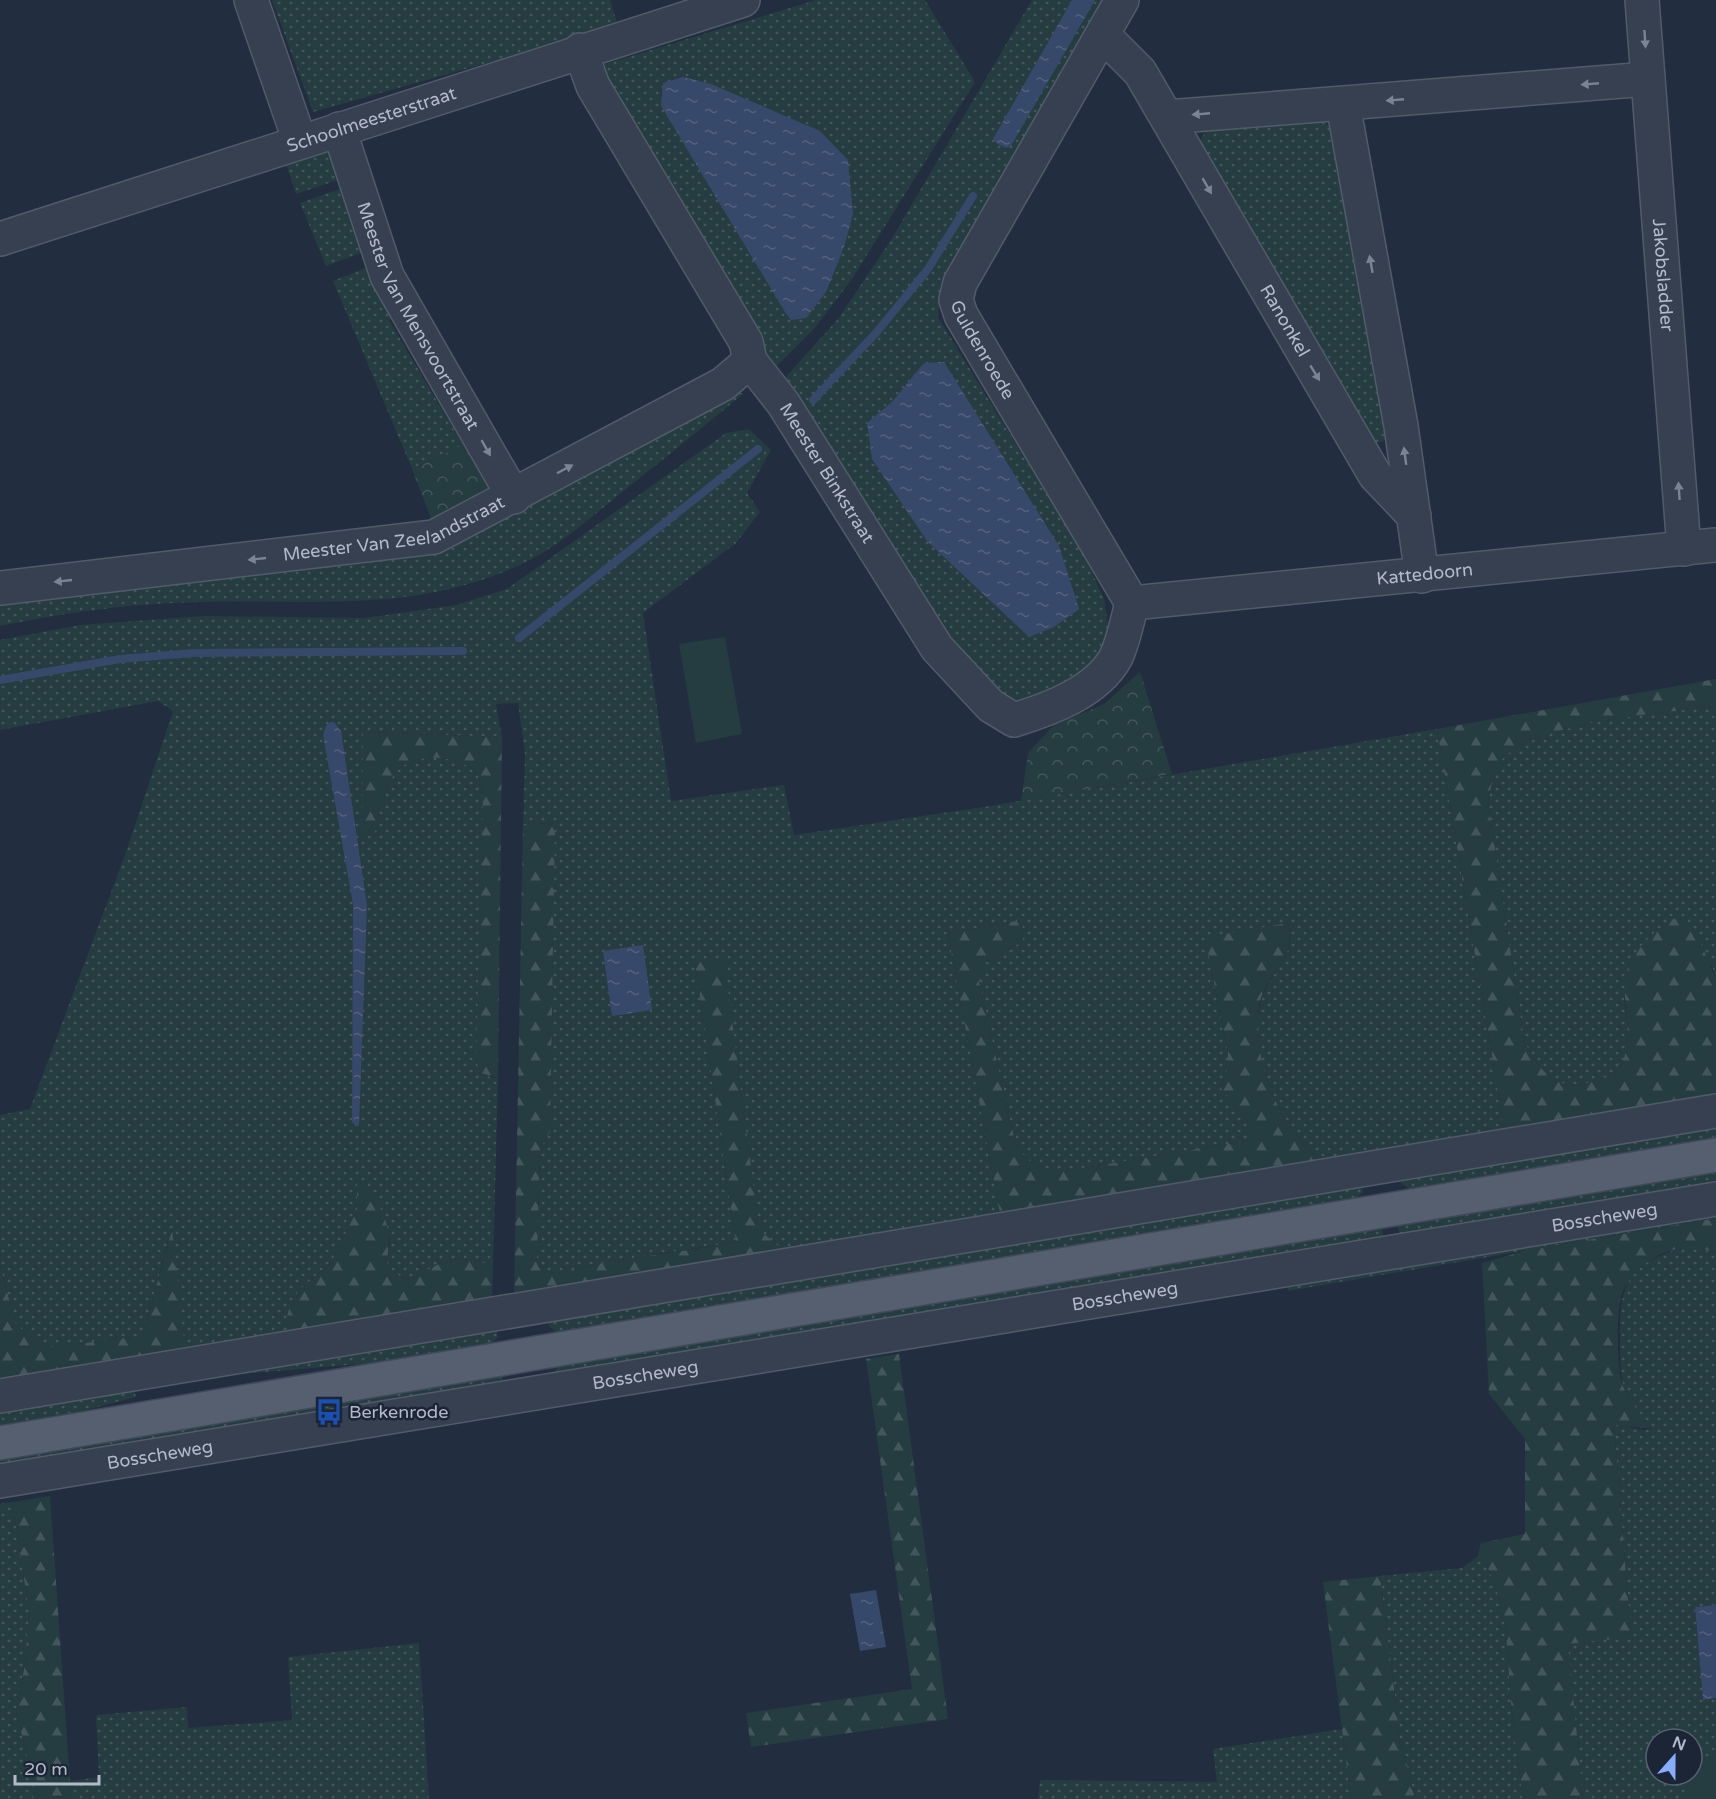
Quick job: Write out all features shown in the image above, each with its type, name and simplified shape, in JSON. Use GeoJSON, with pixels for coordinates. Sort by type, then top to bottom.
{"type":"FeatureCollection","features":[{"type":"Feature","properties":{"kind":"main road","name":"Bosscheweg"},"geometry":{"type":"LineString","coordinates":[[0,1443],[1716,1155]]}},
{"type":"Feature","properties":{"kind":"street"},"geometry":{"type":"LineString","coordinates":[[251,0],[300,142]]}},
{"type":"Feature","properties":{"kind":"street","name":"Schoolmeesterstraat"},"geometry":{"type":"LineString","coordinates":[[0,239],[580,50],[743,0]]}},
{"type":"Feature","properties":{"kind":"street","name":"Guldenroede"},"geometry":{"type":"LineString","coordinates":[[1122,0],[960,283],[956,300],[961,315],[1132,603]]}},
{"type":"Feature","properties":{"kind":"street","name":"Jakobsladder"},"geometry":{"type":"LineString","coordinates":[[1642,0],[1684,549]]}},
{"type":"Feature","properties":{"kind":"street","name":"Ranonkel"},"geometry":{"type":"LineString","coordinates":[[1102,35],[1140,72],[1375,475],[1414,516]]}},
{"type":"Feature","properties":{"kind":"street","name":"Meester Binkstraat"},"geometry":{"type":"LineString","coordinates":[[580,50],[593,86],[746,342],[750,361],[783,403],[937,648],[991,706],[1014,720],[1053,707],[1094,683],[1115,658],[1132,603]]}},
{"type":"Feature","properties":{"kind":"street"},"geometry":{"type":"LineString","coordinates":[[1167,117],[1648,79]]}},
{"type":"Feature","properties":{"kind":"street"},"geometry":{"type":"LineString","coordinates":[[1342,104],[1401,426],[1422,576]]}},
{"type":"Feature","properties":{"kind":"street","name":"Meester Van Mensvoortstraat"},"geometry":{"type":"LineString","coordinates":[[339,129],[387,276],[514,496]]}},
{"type":"Feature","properties":{"kind":"street","name":"Meester Van Zeelandstraat"},"geometry":{"type":"LineString","coordinates":[[0,588],[414,541],[448,532],[723,384],[750,361]]}},
{"type":"Feature","properties":{"kind":"street","name":"Kattedoorn"},"geometry":{"type":"LineString","coordinates":[[1132,603],[1716,546]]}},
{"type":"Feature","properties":{"kind":"street"},"geometry":{"type":"LineString","coordinates":[[0,1396],[1379,1165],[1716,1111]]}},
{"type":"Feature","properties":{"kind":"street"},"geometry":{"type":"LineString","coordinates":[[1379,1165],[1387,1210]]}},
{"type":"Feature","properties":{"kind":"street","name":"Bosscheweg"},"geometry":{"type":"LineString","coordinates":[[0,1480],[533,1392],[854,1342],[1716,1199]]}},
{"type":"Feature","properties":{"kind":"street"},"geometry":{"type":"LineString","coordinates":[[519,1309],[533,1392]]}},
{"type":"Feature","properties":{"kind":"green space"},"geometry":{"type":"Polygon","coordinates":[[[272,0],[610,0],[618,26],[313,112],[272,0]]]}},
{"type":"Feature","properties":{"kind":"green space"},"geometry":{"type":"Polygon","coordinates":[[[816,0],[925,0],[975,82],[852,279],[814,329],[775,368],[604,79],[605,64],[816,0]]]}},
{"type":"Feature","properties":{"kind":"green space"},"geometry":{"type":"Polygon","coordinates":[[[1032,0],[1110,0],[940,294],[938,317],[1084,555],[1104,599],[1109,633],[1097,663],[1051,690],[1017,700],[998,695],[962,655],[783,380],[838,319],[891,240],[1032,0]]]}},
{"type":"Feature","properties":{"kind":"green space"},"geometry":{"type":"Polygon","coordinates":[[[1318,118],[1331,127],[1389,436],[1382,442],[1372,442],[1198,155],[1201,139],[1209,126],[1318,118]]]}},
{"type":"Feature","properties":{"kind":"green space"},"geometry":{"type":"Polygon","coordinates":[[[322,149],[336,156],[344,178],[296,194],[285,161],[322,149]]]}},
{"type":"Feature","properties":{"kind":"green space"},"geometry":{"type":"Polygon","coordinates":[[[348,186],[369,250],[326,266],[300,203],[348,186]]]}},
{"type":"Feature","properties":{"kind":"green space"},"geometry":{"type":"Polygon","coordinates":[[[373,265],[397,315],[389,320],[463,445],[412,469],[333,281],[373,265]]]}},
{"type":"Feature","properties":{"kind":"green space"},"geometry":{"type":"Polygon","coordinates":[[[732,388],[743,394],[574,531],[524,563],[484,579],[445,590],[405,597],[326,602],[152,604],[50,616],[0,626],[0,596],[439,545],[732,388]]]}},
{"type":"Feature","properties":{"kind":"green space"},"geometry":{"type":"Polygon","coordinates":[[[749,429],[771,450],[747,493],[760,512],[736,543],[643,613],[671,801],[784,785],[794,835],[990,806],[1437,729],[1505,1133],[1322,1164],[1298,1136],[1279,1108],[1271,1092],[1261,1059],[1258,1029],[1259,1008],[1266,988],[1286,955],[1290,935],[1288,923],[1211,969],[1228,1053],[1228,1067],[1221,1088],[1244,1117],[1253,1140],[1059,1172],[1038,1166],[1023,1155],[1015,1142],[979,982],[985,963],[1023,941],[1022,920],[948,933],[1001,1219],[786,1253],[763,1233],[758,1221],[723,959],[695,963],[736,1242],[607,1262],[556,1274],[543,1272],[537,1261],[540,1149],[550,1131],[554,822],[523,826],[525,754],[518,703],[496,704],[502,737],[363,732],[376,830],[390,781],[399,769],[407,764],[428,758],[450,760],[470,768],[477,774],[480,782],[483,797],[489,1077],[498,1078],[493,1267],[459,1258],[441,1263],[409,1280],[397,1275],[387,1265],[390,1241],[386,1226],[358,1180],[357,1210],[331,1263],[298,1291],[294,1333],[185,1350],[171,1230],[143,1336],[52,1347],[32,1338],[16,1325],[0,1266],[0,1115],[30,1109],[125,855],[173,711],[158,701],[0,730],[0,640],[80,625],[204,616],[365,618],[456,605],[507,589],[726,433],[749,429]]]}},
{"type":"Feature","properties":{"kind":"green space"},"geometry":{"type":"Polygon","coordinates":[[[463,445],[479,472],[488,467],[492,489],[432,521],[412,469],[463,445]]]}},
{"type":"Feature","properties":{"kind":"green space"},"geometry":{"type":"Polygon","coordinates":[[[725,637],[742,734],[696,743],[679,644],[725,637]]]}},
{"type":"Feature","properties":{"kind":"green space"},"geometry":{"type":"Polygon","coordinates":[[[1140,672],[1172,774],[1021,801],[1028,753],[1054,725],[1104,704],[1140,672]]]}},
{"type":"Feature","properties":{"kind":"green space"},"geometry":{"type":"Polygon","coordinates":[[[1716,679],[1716,706],[1580,725],[1530,741],[1510,752],[1500,762],[1494,775],[1488,802],[1524,1041],[1533,1058],[1552,1078],[1562,1083],[1574,1085],[1586,1083],[1618,1073],[1628,1035],[1625,985],[1628,968],[1637,952],[1653,934],[1669,921],[1680,917],[1699,939],[1716,979],[1716,1099],[1505,1133],[1437,729],[1716,679]]]}},
{"type":"Feature","properties":{"kind":"green space"},"geometry":{"type":"Polygon","coordinates":[[[1716,706],[1716,979],[1712,966],[1624,997],[1628,1027],[1627,1045],[1618,1073],[1586,1083],[1574,1085],[1562,1083],[1543,1070],[1524,1041],[1488,802],[1497,768],[1510,752],[1554,732],[1609,720],[1716,706]]]}},
{"type":"Feature","properties":{"kind":"green space"},"geometry":{"type":"Polygon","coordinates":[[[363,732],[502,737],[498,1078],[481,1073],[476,1062],[483,797],[479,779],[470,768],[450,760],[428,758],[407,764],[399,769],[390,781],[376,830],[372,835],[362,837],[363,732]]]}},
{"type":"Feature","properties":{"kind":"green space"},"geometry":{"type":"Polygon","coordinates":[[[555,822],[550,1131],[540,1149],[537,1261],[543,1272],[551,1273],[736,1242],[695,963],[724,958],[758,1221],[763,1233],[786,1253],[514,1297],[523,826],[555,822]]]}},
{"type":"Feature","properties":{"kind":"green space"},"geometry":{"type":"Polygon","coordinates":[[[1022,920],[1023,941],[985,963],[979,982],[1015,1142],[1023,1155],[1032,1163],[1059,1172],[1253,1140],[1244,1117],[1221,1088],[1228,1067],[1228,1053],[1205,937],[1288,923],[1288,947],[1285,956],[1266,987],[1258,1013],[1261,1059],[1271,1092],[1279,1108],[1298,1136],[1322,1164],[1001,1219],[948,933],[1022,920]]]}},
{"type":"Feature","properties":{"kind":"green space"},"geometry":{"type":"Polygon","coordinates":[[[1716,1120],[1716,1138],[1411,1190],[1401,1183],[1401,1178],[1716,1120]]]}},
{"type":"Feature","properties":{"kind":"green space"},"geometry":{"type":"Polygon","coordinates":[[[1716,1171],[1716,1189],[1400,1236],[1397,1224],[1716,1171]]]}},
{"type":"Feature","properties":{"kind":"green space"},"geometry":{"type":"Polygon","coordinates":[[[357,1179],[373,1197],[384,1216],[389,1240],[387,1261],[392,1271],[409,1280],[450,1260],[459,1258],[479,1262],[493,1267],[492,1300],[294,1333],[286,1320],[290,1306],[298,1291],[331,1263],[357,1210],[357,1179]]]}},
{"type":"Feature","properties":{"kind":"green space"},"geometry":{"type":"Polygon","coordinates":[[[1362,1184],[1363,1192],[1356,1199],[556,1332],[549,1326],[548,1320],[1362,1184]]]}},
{"type":"Feature","properties":{"kind":"green space"},"geometry":{"type":"Polygon","coordinates":[[[1716,1216],[1716,1218],[1288,1291],[1288,1287],[1716,1216]]]}},
{"type":"Feature","properties":{"kind":"green space"},"geometry":{"type":"Polygon","coordinates":[[[1716,1218],[1716,1253],[1689,1248],[1662,1254],[1640,1268],[1623,1291],[1619,1309],[1618,1335],[1621,1379],[1630,1400],[1654,1429],[1614,1425],[1631,1637],[1568,1644],[1583,1799],[1523,1799],[1512,1715],[1505,1625],[1496,1589],[1479,1551],[1481,1543],[1525,1534],[1525,1439],[1489,1394],[1482,1263],[1528,1250],[1716,1218]]]}},
{"type":"Feature","properties":{"kind":"green space"},"geometry":{"type":"Polygon","coordinates":[[[1382,1226],[1383,1239],[555,1373],[558,1365],[1382,1226]]]}},
{"type":"Feature","properties":{"kind":"green space"},"geometry":{"type":"Polygon","coordinates":[[[172,1228],[185,1350],[0,1380],[0,1266],[16,1325],[33,1338],[52,1347],[143,1336],[172,1228]]]}},
{"type":"Feature","properties":{"kind":"green space"},"geometry":{"type":"Polygon","coordinates":[[[1690,1246],[1716,1253],[1716,1605],[1695,1607],[1703,1700],[1716,1698],[1716,1799],[1583,1799],[1567,1644],[1631,1636],[1614,1424],[1644,1430],[1653,1429],[1634,1405],[1624,1387],[1621,1367],[1620,1316],[1626,1286],[1642,1266],[1654,1258],[1690,1246]]]}},
{"type":"Feature","properties":{"kind":"green space"},"geometry":{"type":"Polygon","coordinates":[[[496,1329],[498,1337],[492,1343],[371,1363],[241,1374],[240,1366],[496,1329]]]}},
{"type":"Feature","properties":{"kind":"green space"},"geometry":{"type":"Polygon","coordinates":[[[899,1354],[948,1719],[751,1747],[746,1713],[912,1689],[866,1359],[899,1354]]]}},
{"type":"Feature","properties":{"kind":"green space"},"geometry":{"type":"Polygon","coordinates":[[[500,1375],[505,1382],[0,1474],[0,1457],[500,1375]]]}},
{"type":"Feature","properties":{"kind":"green space"},"geometry":{"type":"Polygon","coordinates":[[[199,1376],[150,1388],[148,1385],[134,1389],[136,1397],[82,1411],[0,1425],[0,1407],[199,1376]]]}},
{"type":"Feature","properties":{"kind":"green space"},"geometry":{"type":"Polygon","coordinates":[[[50,1496],[71,1799],[32,1799],[39,1786],[27,1756],[16,1711],[25,1664],[29,1610],[12,1502],[50,1496]]]}},
{"type":"Feature","properties":{"kind":"green space"},"geometry":{"type":"Polygon","coordinates":[[[12,1502],[29,1610],[25,1664],[16,1711],[27,1756],[39,1786],[32,1799],[0,1799],[0,1504],[12,1502]]]}},
{"type":"Feature","properties":{"kind":"green space"},"geometry":{"type":"Polygon","coordinates":[[[1479,1551],[1496,1589],[1505,1625],[1512,1715],[1523,1799],[1415,1799],[1400,1738],[1380,1576],[1462,1568],[1478,1556],[1479,1551]]]}},
{"type":"Feature","properties":{"kind":"green space"},"geometry":{"type":"Polygon","coordinates":[[[1380,1576],[1400,1738],[1415,1799],[1351,1799],[1323,1582],[1380,1576]]]}},
{"type":"Feature","properties":{"kind":"green space"},"geometry":{"type":"Polygon","coordinates":[[[419,1643],[429,1799],[71,1799],[70,1781],[99,1777],[96,1715],[187,1707],[188,1728],[292,1720],[288,1657],[419,1643]]]}},
{"type":"Feature","properties":{"kind":"green space"},"geometry":{"type":"Polygon","coordinates":[[[1342,1729],[1351,1799],[1038,1799],[1040,1780],[1217,1782],[1213,1749],[1342,1729]]]}},
{"type":"Feature","properties":{"kind":"green space"},"geometry":{"type":"Polygon","coordinates":[[[1716,1758],[1716,1799],[1686,1799],[1684,1787],[1704,1787],[1704,1760],[1716,1758]]]}},
{"type":"Feature","properties":{"kind":"water"},"geometry":{"type":"Polygon","coordinates":[[[1072,0],[1095,0],[1011,146],[1006,148],[993,139],[1072,0]]]}},
{"type":"Feature","properties":{"kind":"water"},"geometry":{"type":"Polygon","coordinates":[[[683,77],[711,84],[820,131],[848,160],[853,214],[844,247],[826,292],[806,318],[791,320],[785,312],[661,106],[663,83],[683,77]]]}},
{"type":"Feature","properties":{"kind":"water"},"geometry":{"type":"Polygon","coordinates":[[[944,362],[1059,546],[1079,609],[1054,627],[1029,637],[927,541],[872,459],[867,423],[892,402],[924,363],[944,362]]]}},
{"type":"Feature","properties":{"kind":"water"},"geometry":{"type":"Polygon","coordinates":[[[330,722],[334,722],[341,731],[367,905],[359,1126],[355,1126],[352,1122],[353,904],[323,735],[330,722]]]}},
{"type":"Feature","properties":{"kind":"water"},"geometry":{"type":"Polygon","coordinates":[[[643,945],[652,1010],[612,1016],[603,951],[643,945]]]}},
{"type":"Feature","properties":{"kind":"water"},"geometry":{"type":"Polygon","coordinates":[[[876,1590],[886,1647],[860,1651],[850,1594],[876,1590]]]}},
{"type":"Feature","properties":{"kind":"water"},"geometry":{"type":"Polygon","coordinates":[[[1716,1605],[1716,1698],[1703,1700],[1695,1607],[1716,1605]]]}},
{"type":"Feature","properties":{"kind":"waterway"},"geometry":{"type":"LineString","coordinates":[[813,400],[876,333],[928,269],[973,196]]}},
{"type":"Feature","properties":{"kind":"waterway"},"geometry":{"type":"LineString","coordinates":[[519,638],[758,449]]}},
{"type":"Feature","properties":{"kind":"waterway"},"geometry":{"type":"LineString","coordinates":[[0,680],[120,659],[194,653],[463,651]]}},
{"type":"Feature","properties":{"kind":"place","name":"Berkenrode"},"geometry":{"type":"Point","coordinates":[329,1412]}}]}
